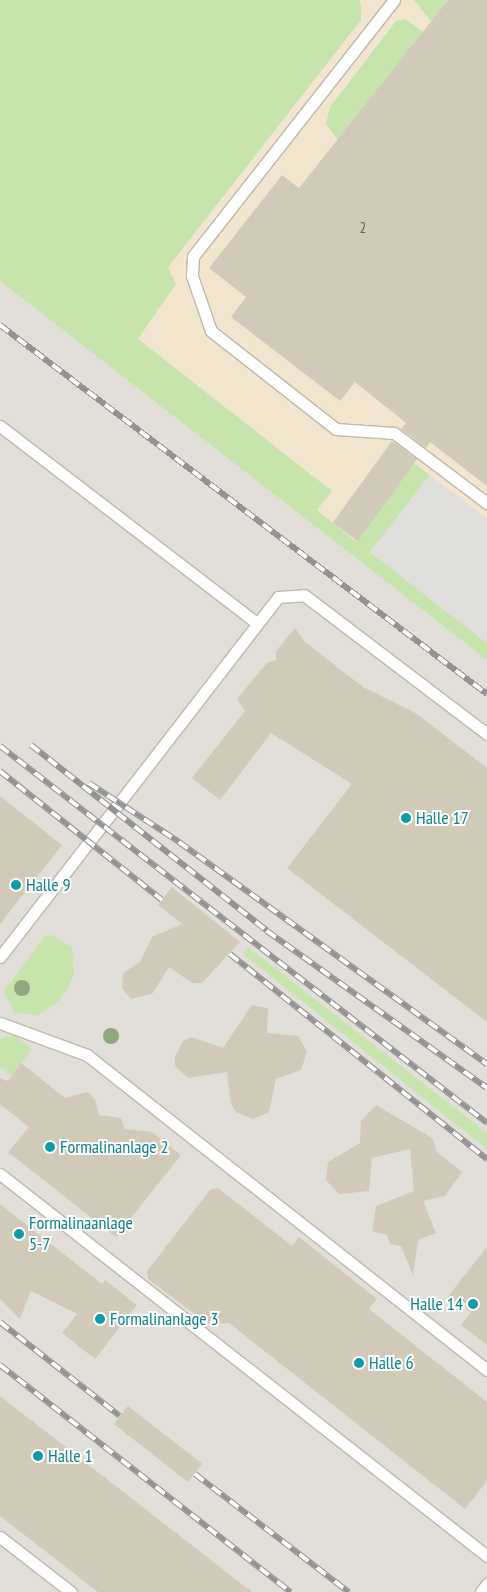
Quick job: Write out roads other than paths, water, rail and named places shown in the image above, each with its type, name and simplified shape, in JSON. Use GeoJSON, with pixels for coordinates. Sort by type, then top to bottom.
{"type":"FeatureCollection","features":[{"type":"Feature","properties":{"kind":"lane"},"geometry":{"type":"LineString","coordinates":[[394,0],[193,256],[192,276],[212,331],[336,429],[394,433],[487,503]]}},
{"type":"Feature","properties":{"kind":"lane"},"geometry":{"type":"LineString","coordinates":[[0,426],[257,623]]}},
{"type":"Feature","properties":{"kind":"lane"},"geometry":{"type":"LineString","coordinates":[[0,957],[278,596],[304,595],[487,734]]}},
{"type":"Feature","properties":{"kind":"lane"},"geometry":{"type":"LineString","coordinates":[[0,1023],[87,1055],[487,1370]]}},
{"type":"Feature","properties":{"kind":"lane"},"geometry":{"type":"LineString","coordinates":[[0,1174],[487,1556]]}},
{"type":"Feature","properties":{"kind":"lane"},"geometry":{"type":"LineString","coordinates":[[0,1537],[71,1592]]}},
{"type":"Feature","properties":{"kind":"lane"},"geometry":{"type":"LineString","coordinates":[[481,1592],[487,1584]]}},
{"type":"Feature","properties":{"kind":"railway"},"geometry":{"type":"LineString","coordinates":[[0,325],[487,694]]}},
{"type":"Feature","properties":{"kind":"railway"},"geometry":{"type":"LineString","coordinates":[[31,745],[267,931],[487,1088]]}},
{"type":"Feature","properties":{"kind":"railway"},"geometry":{"type":"LineString","coordinates":[[0,746],[487,1123]]}},
{"type":"Feature","properties":{"kind":"railway"},"geometry":{"type":"LineString","coordinates":[[0,771],[162,900]]}},
{"type":"Feature","properties":{"kind":"railway"},"geometry":{"type":"LineString","coordinates":[[89,783],[179,842],[487,1064]]}},
{"type":"Feature","properties":{"kind":"railway"},"geometry":{"type":"LineString","coordinates":[[230,954],[487,1159]]}},
{"type":"Feature","properties":{"kind":"railway"},"geometry":{"type":"LineString","coordinates":[[0,1322],[120,1416]]}},
{"type":"Feature","properties":{"kind":"railway"},"geometry":{"type":"LineString","coordinates":[[0,1365],[291,1592]]}},
{"type":"Feature","properties":{"kind":"railway"},"geometry":{"type":"LineString","coordinates":[[195,1474],[349,1592]]}},
{"type":"Feature","properties":{"kind":"place","name":"Halle 17"},"geometry":{"type":"Point","coordinates":[406,818]}},
{"type":"Feature","properties":{"kind":"place","name":"Halle 9"},"geometry":{"type":"Point","coordinates":[16,885]}},
{"type":"Feature","properties":{"kind":"place","name":"Formalinanlage 2"},"geometry":{"type":"Point","coordinates":[50,1147]}},
{"type":"Feature","properties":{"kind":"place","name":"Formalinaanlage 5-7"},"geometry":{"type":"Point","coordinates":[19,1234]}},
{"type":"Feature","properties":{"kind":"place","name":"Halle 14"},"geometry":{"type":"Point","coordinates":[473,1304]}},
{"type":"Feature","properties":{"kind":"place","name":"Formalinanlage 3"},"geometry":{"type":"Point","coordinates":[100,1319]}},
{"type":"Feature","properties":{"kind":"place","name":"Halle 6"},"geometry":{"type":"Point","coordinates":[359,1363]}},
{"type":"Feature","properties":{"kind":"place","name":"Halle 1"},"geometry":{"type":"Point","coordinates":[38,1456]}}]}
